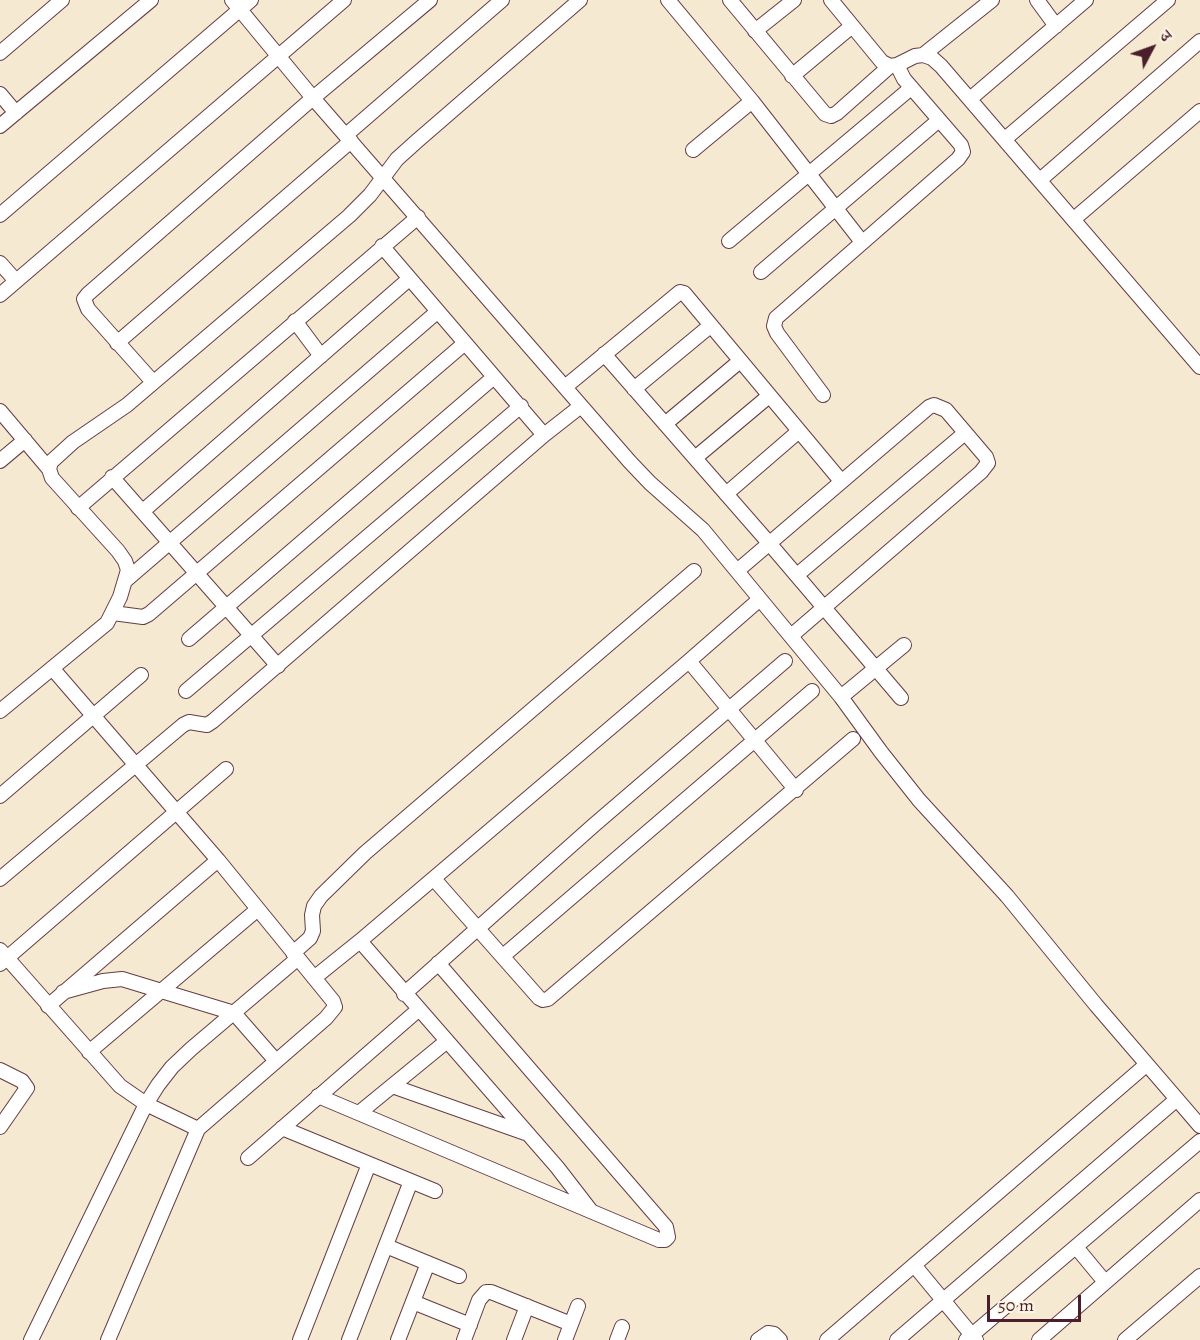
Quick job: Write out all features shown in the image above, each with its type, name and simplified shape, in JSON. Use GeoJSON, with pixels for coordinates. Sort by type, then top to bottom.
{"type":"FeatureCollection","features":[{"type":"Feature","properties":{"kind":"street"},"geometry":{"type":"LineString","coordinates":[[0,53],[62,0]]}},
{"type":"Feature","properties":{"kind":"street"},"geometry":{"type":"LineString","coordinates":[[0,126],[151,0]]}},
{"type":"Feature","properties":{"kind":"street"},"geometry":{"type":"LineString","coordinates":[[0,216],[236,5],[251,0]]}},
{"type":"Feature","properties":{"kind":"street"},"geometry":{"type":"LineString","coordinates":[[0,295],[344,0]]}},
{"type":"Feature","properties":{"kind":"street"},"geometry":{"type":"LineString","coordinates":[[153,382],[117,343],[85,304],[84,299],[313,98],[430,0]]}},
{"type":"Feature","properties":{"kind":"street"},"geometry":{"type":"LineString","coordinates":[[117,343],[502,0]]}},
{"type":"Feature","properties":{"kind":"street"},"geometry":{"type":"LineString","coordinates":[[49,469],[57,454],[127,405],[349,216],[417,141],[580,0]]}},
{"type":"Feature","properties":{"kind":"street"},"geometry":{"type":"LineString","coordinates":[[668,0],[752,101],[862,242]]}},
{"type":"Feature","properties":{"kind":"street"},"geometry":{"type":"LineString","coordinates":[[730,0],[821,111],[831,116],[894,66],[915,56],[923,55],[932,58],[1005,139],[1200,367]]}},
{"type":"Feature","properties":{"kind":"street"},"geometry":{"type":"LineString","coordinates":[[755,31],[794,0]]}},
{"type":"Feature","properties":{"kind":"street"},"geometry":{"type":"LineString","coordinates":[[823,396],[777,333],[774,326],[776,318],[958,159],[963,152],[961,145],[894,66],[882,62],[831,0]]}},
{"type":"Feature","properties":{"kind":"street"},"geometry":{"type":"LineString","coordinates":[[923,55],[992,0]]}},
{"type":"Feature","properties":{"kind":"street"},"geometry":{"type":"LineString","coordinates":[[1037,0],[1056,26]]}},
{"type":"Feature","properties":{"kind":"street"},"geometry":{"type":"LineString","coordinates":[[970,99],[1086,0]]}},
{"type":"Feature","properties":{"kind":"street"},"geometry":{"type":"LineString","coordinates":[[1005,139],[1168,0]]}},
{"type":"Feature","properties":{"kind":"street"},"geometry":{"type":"LineString","coordinates":[[236,5],[313,98],[581,406],[650,483],[703,530],[841,697],[919,800],[1007,896],[1146,1065],[1200,1126]]}},
{"type":"Feature","properties":{"kind":"street"},"geometry":{"type":"LineString","coordinates":[[792,76],[852,26]]}},
{"type":"Feature","properties":{"kind":"street"},"geometry":{"type":"LineString","coordinates":[[1040,180],[1200,41]]}},
{"type":"Feature","properties":{"kind":"street"},"geometry":{"type":"LineString","coordinates":[[729,241],[911,88]]}},
{"type":"Feature","properties":{"kind":"street"},"geometry":{"type":"LineString","coordinates":[[0,94],[16,113]]}},
{"type":"Feature","properties":{"kind":"street"},"geometry":{"type":"LineString","coordinates":[[693,150],[752,101]]}},
{"type":"Feature","properties":{"kind":"street"},"geometry":{"type":"LineString","coordinates":[[1074,219],[1200,111]]}},
{"type":"Feature","properties":{"kind":"street"},"geometry":{"type":"LineString","coordinates":[[761,273],[939,120]]}},
{"type":"Feature","properties":{"kind":"street"},"geometry":{"type":"LineString","coordinates":[[78,508],[418,217]]}},
{"type":"Feature","properties":{"kind":"street"},"geometry":{"type":"LineString","coordinates":[[382,246],[544,435]]}},
{"type":"Feature","properties":{"kind":"street"},"geometry":{"type":"LineString","coordinates":[[0,263],[16,281]]}},
{"type":"Feature","properties":{"kind":"street"},"geometry":{"type":"LineString","coordinates":[[143,511],[409,279]]}},
{"type":"Feature","properties":{"kind":"street"},"geometry":{"type":"LineString","coordinates":[[565,387],[680,292],[684,293],[841,481]]}},
{"type":"Feature","properties":{"kind":"street"},"geometry":{"type":"LineString","coordinates":[[126,581],[437,312]]}},
{"type":"Feature","properties":{"kind":"street"},"geometry":{"type":"LineString","coordinates":[[294,321],[321,356]]}},
{"type":"Feature","properties":{"kind":"street"},"geometry":{"type":"LineString","coordinates":[[634,389],[710,326]]}},
{"type":"Feature","properties":{"kind":"street"},"geometry":{"type":"LineString","coordinates":[[113,613],[142,617],[197,574],[465,343]]}},
{"type":"Feature","properties":{"kind":"street"},"geometry":{"type":"LineString","coordinates":[[604,354],[901,698]]}},
{"type":"Feature","properties":{"kind":"street"},"geometry":{"type":"LineString","coordinates":[[665,424],[740,360]]}},
{"type":"Feature","properties":{"kind":"street"},"geometry":{"type":"LineString","coordinates":[[189,639],[494,377]]}},
{"type":"Feature","properties":{"kind":"street"},"geometry":{"type":"LineString","coordinates":[[695,458],[769,396]]}},
{"type":"Feature","properties":{"kind":"street"},"geometry":{"type":"LineString","coordinates":[[736,571],[929,407],[934,405],[946,410],[986,457],[988,463],[986,467],[791,636]]}},
{"type":"Feature","properties":{"kind":"street"},"geometry":{"type":"LineString","coordinates":[[186,691],[521,406]]}},
{"type":"Feature","properties":{"kind":"street"},"geometry":{"type":"LineString","coordinates":[[0,879],[183,725],[189,722],[207,725],[213,721],[544,435],[581,406]]}},
{"type":"Feature","properties":{"kind":"street"},"geometry":{"type":"LineString","coordinates":[[0,411],[49,469],[52,478],[126,561],[128,570],[113,613],[99,630],[0,711]]}},
{"type":"Feature","properties":{"kind":"street"},"geometry":{"type":"LineString","coordinates":[[726,494],[799,431]]}},
{"type":"Feature","properties":{"kind":"street"},"geometry":{"type":"LineString","coordinates":[[797,575],[965,433]]}},
{"type":"Feature","properties":{"kind":"street"},"geometry":{"type":"LineString","coordinates":[[0,461],[25,440]]}},
{"type":"Feature","properties":{"kind":"street"},"geometry":{"type":"LineString","coordinates":[[112,477],[278,666]]}},
{"type":"Feature","properties":{"kind":"street"},"geometry":{"type":"LineString","coordinates":[[31,1340],[146,1104],[172,1067],[295,956],[313,931],[314,906],[321,896],[365,853],[693,572]]}},
{"type":"Feature","properties":{"kind":"street"},"geometry":{"type":"LineString","coordinates":[[314,978],[434,879],[760,599]]}},
{"type":"Feature","properties":{"kind":"street"},"geometry":{"type":"LineString","coordinates":[[841,697],[904,645]]}},
{"type":"Feature","properties":{"kind":"street"},"geometry":{"type":"LineString","coordinates":[[689,661],[796,790]]}},
{"type":"Feature","properties":{"kind":"street"},"geometry":{"type":"LineString","coordinates":[[404,994],[477,927],[785,661]]}},
{"type":"Feature","properties":{"kind":"street"},"geometry":{"type":"LineString","coordinates":[[52,668],[218,860],[333,1001],[335,1007],[332,1013],[198,1129],[108,1340]]}},
{"type":"Feature","properties":{"kind":"street"},"geometry":{"type":"LineString","coordinates":[[0,796],[141,675]]}},
{"type":"Feature","properties":{"kind":"street"},"geometry":{"type":"LineString","coordinates":[[503,956],[812,691]]}},
{"type":"Feature","properties":{"kind":"street"},"geometry":{"type":"LineString","coordinates":[[434,879],[539,998],[548,999],[796,790],[853,739]]}},
{"type":"Feature","properties":{"kind":"street"},"geometry":{"type":"LineString","coordinates":[[198,1129],[146,1104],[120,1086],[2,958],[226,769]]}},
{"type":"Feature","properties":{"kind":"street"},"geometry":{"type":"LineString","coordinates":[[48,1006],[218,860]]}},
{"type":"Feature","properties":{"kind":"street"},"geometry":{"type":"LineString","coordinates":[[89,1052],[258,909]]}},
{"type":"Feature","properties":{"kind":"street"},"geometry":{"type":"LineString","coordinates":[[360,941],[563,1175],[592,1213]]}},
{"type":"Feature","properties":{"kind":"street"},"geometry":{"type":"LineString","coordinates":[[318,1096],[659,1240],[668,1237],[666,1227],[438,963]]}},
{"type":"Feature","properties":{"kind":"street"},"geometry":{"type":"LineString","coordinates":[[63,992],[103,981],[122,979],[234,1013],[276,1061]]}},
{"type":"Feature","properties":{"kind":"street"},"geometry":{"type":"LineString","coordinates":[[248,1158],[418,1010]]}},
{"type":"Feature","properties":{"kind":"street"},"geometry":{"type":"LineString","coordinates":[[359,1113],[447,1041]]}},
{"type":"Feature","properties":{"kind":"street"},"geometry":{"type":"LineString","coordinates":[[827,1340],[1146,1065]]}},
{"type":"Feature","properties":{"kind":"street"},"geometry":{"type":"LineString","coordinates":[[0,1070],[22,1081],[27,1089],[0,1127]]}},
{"type":"Feature","properties":{"kind":"street"},"geometry":{"type":"LineString","coordinates":[[392,1086],[527,1134]]}},
{"type":"Feature","properties":{"kind":"street"},"geometry":{"type":"LineString","coordinates":[[903,1338],[1177,1099]]}},
{"type":"Feature","properties":{"kind":"street"},"geometry":{"type":"LineString","coordinates":[[282,1128],[435,1191]]}},
{"type":"Feature","properties":{"kind":"street"},"geometry":{"type":"LineString","coordinates":[[914,1265],[971,1338],[1200,1141]]}},
{"type":"Feature","properties":{"kind":"street"},"geometry":{"type":"LineString","coordinates":[[300,1340],[369,1164]]}},
{"type":"Feature","properties":{"kind":"street"},"geometry":{"type":"LineString","coordinates":[[350,1340],[411,1181]]}},
{"type":"Feature","properties":{"kind":"street"},"geometry":{"type":"LineString","coordinates":[[1039,1340],[1200,1200]]}},
{"type":"Feature","properties":{"kind":"street"},"geometry":{"type":"LineString","coordinates":[[386,1246],[459,1276]]}},
{"type":"Feature","properties":{"kind":"street"},"geometry":{"type":"LineString","coordinates":[[1076,1247],[1105,1282]]}},
{"type":"Feature","properties":{"kind":"street"},"geometry":{"type":"LineString","coordinates":[[398,1340],[428,1263]]}},
{"type":"Feature","properties":{"kind":"street"},"geometry":{"type":"LineString","coordinates":[[1125,1340],[1200,1275]]}},
{"type":"Feature","properties":{"kind":"street"},"geometry":{"type":"LineString","coordinates":[[464,1340],[482,1295],[486,1292],[492,1292],[571,1324]]}},
{"type":"Feature","properties":{"kind":"street"},"geometry":{"type":"LineString","coordinates":[[413,1302],[470,1325]]}},
{"type":"Feature","properties":{"kind":"street"},"geometry":{"type":"LineString","coordinates":[[514,1340],[527,1306]]}},
{"type":"Feature","properties":{"kind":"street"},"geometry":{"type":"LineString","coordinates":[[565,1340],[578,1306]]}},
{"type":"Feature","properties":{"kind":"street"},"geometry":{"type":"LineString","coordinates":[[758,1340],[768,1333],[774,1334],[780,1340]]}}]}
